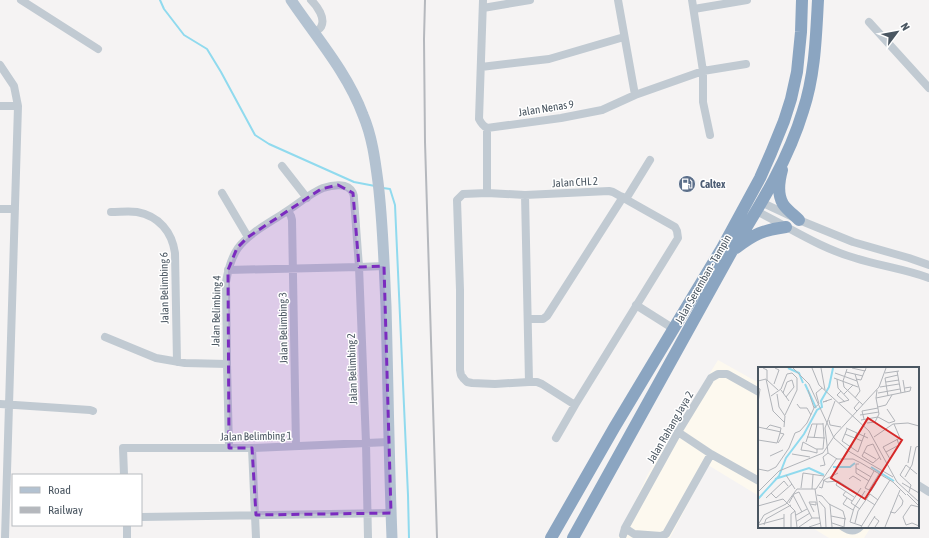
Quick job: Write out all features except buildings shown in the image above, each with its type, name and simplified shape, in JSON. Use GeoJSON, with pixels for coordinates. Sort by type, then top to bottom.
{"type":"FeatureCollection","features":[{"type":"Feature","properties":{"kind":"highway","name":"Jalan Seremban - Tampin"},"geometry":{"type":"LineString","coordinates":[[551,538],[614,428],[722,248],[760,178],[781,128],[791,99],[797,72],[801,32],[802,0]]}},
{"type":"Feature","properties":{"kind":"highway","name":"Jalan Seremban - Tampin"},"geometry":{"type":"LineString","coordinates":[[573,538],[732,251],[759,207],[787,154],[804,110],[810,82],[818,0]]}},
{"type":"Feature","properties":{"kind":"highway"},"geometry":{"type":"LineString","coordinates":[[787,154],[780,178],[779,194],[783,204],[799,220]]}},
{"type":"Feature","properties":{"kind":"highway"},"geometry":{"type":"LineString","coordinates":[[732,251],[763,231],[786,227]]}},
{"type":"Feature","properties":{"kind":"main road"},"geometry":{"type":"LineString","coordinates":[[292,1],[344,76],[354,94],[363,114],[371,143],[377,175],[380,198],[384,266],[392,538]]}},
{"type":"Feature","properties":{"kind":"street"},"geometry":{"type":"LineString","coordinates":[[21,0],[98,49]]}},
{"type":"Feature","properties":{"kind":"street"},"geometry":{"type":"LineString","coordinates":[[311,0],[320,13],[322,22],[320,28],[314,33]]}},
{"type":"Feature","properties":{"kind":"street"},"geometry":{"type":"LineString","coordinates":[[487,193],[487,128],[483,126],[479,119],[483,4],[530,0]]}},
{"type":"Feature","properties":{"kind":"street"},"geometry":{"type":"LineString","coordinates":[[618,0],[634,95]]}},
{"type":"Feature","properties":{"kind":"street"},"geometry":{"type":"LineString","coordinates":[[692,0],[704,72],[703,102],[710,135]]}},
{"type":"Feature","properties":{"kind":"street"},"geometry":{"type":"LineString","coordinates":[[694,9],[702,4],[747,0]]}},
{"type":"Feature","properties":{"kind":"street"},"geometry":{"type":"LineString","coordinates":[[868,22],[929,88]]}},
{"type":"Feature","properties":{"kind":"street"},"geometry":{"type":"LineString","coordinates":[[481,67],[549,59],[624,37]]}},
{"type":"Feature","properties":{"kind":"street","name":"Jalan Nenas 9"},"geometry":{"type":"LineString","coordinates":[[487,128],[561,118],[602,110],[634,95],[704,72],[746,64]]}},
{"type":"Feature","properties":{"kind":"street"},"geometry":{"type":"LineString","coordinates":[[0,65],[14,86],[18,106],[5,538]]}},
{"type":"Feature","properties":{"kind":"street"},"geometry":{"type":"LineString","coordinates":[[0,106],[18,106]]}},
{"type":"Feature","properties":{"kind":"street"},"geometry":{"type":"LineString","coordinates":[[528,319],[543,319],[546,316],[650,160]]}},
{"type":"Feature","properties":{"kind":"street"},"geometry":{"type":"LineString","coordinates":[[282,166],[307,198]]}},
{"type":"Feature","properties":{"kind":"street","name":"Jalan Belimbing 4"},"geometry":{"type":"LineString","coordinates":[[229,448],[226,282],[228,270],[237,248],[248,237],[321,189],[330,186],[344,186],[353,193],[354,199]]}},
{"type":"Feature","properties":{"kind":"street","name":"Jalan CHL 2"},"geometry":{"type":"LineString","coordinates":[[529,382],[495,384],[472,383],[467,382],[461,375],[460,290],[456,200],[463,194],[487,193],[525,195],[609,191],[675,227],[678,238],[636,305]]}},
{"type":"Feature","properties":{"kind":"street"},"geometry":{"type":"LineString","coordinates":[[222,193],[248,237]]}},
{"type":"Feature","properties":{"kind":"street"},"geometry":{"type":"LineString","coordinates":[[525,195],[529,382],[542,384],[575,405]]}},
{"type":"Feature","properties":{"kind":"street","name":"Jalan Belimbing 2"},"geometry":{"type":"LineString","coordinates":[[354,199],[359,267],[368,538]]}},
{"type":"Feature","properties":{"kind":"street"},"geometry":{"type":"LineString","coordinates":[[759,207],[799,220],[854,242],[929,265]]}},
{"type":"Feature","properties":{"kind":"street"},"geometry":{"type":"LineString","coordinates":[[759,207],[786,227],[834,250],[856,258],[894,267],[929,278]]}},
{"type":"Feature","properties":{"kind":"street"},"geometry":{"type":"LineString","coordinates":[[0,209],[15,209]]}},
{"type":"Feature","properties":{"kind":"street","name":"Jalan Belimbing 3"},"geometry":{"type":"LineString","coordinates":[[288,211],[292,220],[296,446]]}},
{"type":"Feature","properties":{"kind":"street","name":"Jalan Belimbing 6"},"geometry":{"type":"LineString","coordinates":[[111,212],[136,212],[149,215],[160,222],[171,237],[175,253],[177,362]]}},
{"type":"Feature","properties":{"kind":"street"},"geometry":{"type":"LineString","coordinates":[[228,270],[384,266]]}},
{"type":"Feature","properties":{"kind":"street"},"geometry":{"type":"LineString","coordinates":[[556,438],[636,305],[674,329]]}},
{"type":"Feature","properties":{"kind":"street"},"geometry":{"type":"LineString","coordinates":[[105,337],[156,358],[185,363],[227,364]]}},
{"type":"Feature","properties":{"kind":"street","name":"Jalan Rahang Jaya 2"},"geometry":{"type":"LineString","coordinates":[[711,454],[666,534],[661,536],[634,534],[624,531],[678,432],[711,378],[718,374],[727,374],[758,391]]}},
{"type":"Feature","properties":{"kind":"street"},"geometry":{"type":"LineString","coordinates":[[0,404],[93,411]]}},
{"type":"Feature","properties":{"kind":"street"},"geometry":{"type":"LineString","coordinates":[[678,432],[711,454],[758,479]]}},
{"type":"Feature","properties":{"kind":"street","name":"Jalan Belimbing 1"},"geometry":{"type":"LineString","coordinates":[[124,474],[123,448],[252,448],[389,442]]}},
{"type":"Feature","properties":{"kind":"street"},"geometry":{"type":"LineString","coordinates":[[252,448],[256,538]]}},
{"type":"Feature","properties":{"kind":"street"},"geometry":{"type":"LineString","coordinates":[[919,486],[929,492]]}},
{"type":"Feature","properties":{"kind":"street"},"geometry":{"type":"LineString","coordinates":[[142,517],[391,513]]}},
{"type":"Feature","properties":{"kind":"street"},"geometry":{"type":"LineString","coordinates":[[126,526],[127,538]]}},
{"type":"Feature","properties":{"kind":"street"},"geometry":{"type":"LineString","coordinates":[[845,528],[854,531],[858,528]]}},
{"type":"Feature","properties":{"kind":"highlighted area"},"geometry":{"type":"Polygon","coordinates":[[[338,185],[353,193],[359,267],[384,266],[391,513],[256,515],[252,448],[229,448],[228,270],[237,248],[248,237],[321,189],[338,185]]]}},
{"type":"Feature","properties":{"kind":"shaded area"},"geometry":{"type":"Polygon","coordinates":[[[718,360],[758,382],[758,495],[708,465],[670,538],[618,538],[648,474],[718,360]]]}},
{"type":"Feature","properties":{"kind":"shaded area"},"geometry":{"type":"Polygon","coordinates":[[[813,528],[870,528],[864,538],[829,538],[813,528]]]}},
{"type":"Feature","properties":{"kind":"waterway"},"geometry":{"type":"LineString","coordinates":[[160,0],[164,9],[184,35],[207,49],[255,135],[269,144],[354,182],[375,186]]}},
{"type":"Feature","properties":{"kind":"waterway"},"geometry":{"type":"LineString","coordinates":[[383,188],[390,189],[395,205],[409,538]]}},
{"type":"Feature","properties":{"kind":"railway"},"geometry":{"type":"LineString","coordinates":[[425,0],[425,142],[437,538]]}},
{"type":"Feature","properties":{"kind":"place","name":"Caltex"},"geometry":{"type":"Point","coordinates":[687,184]}}]}
